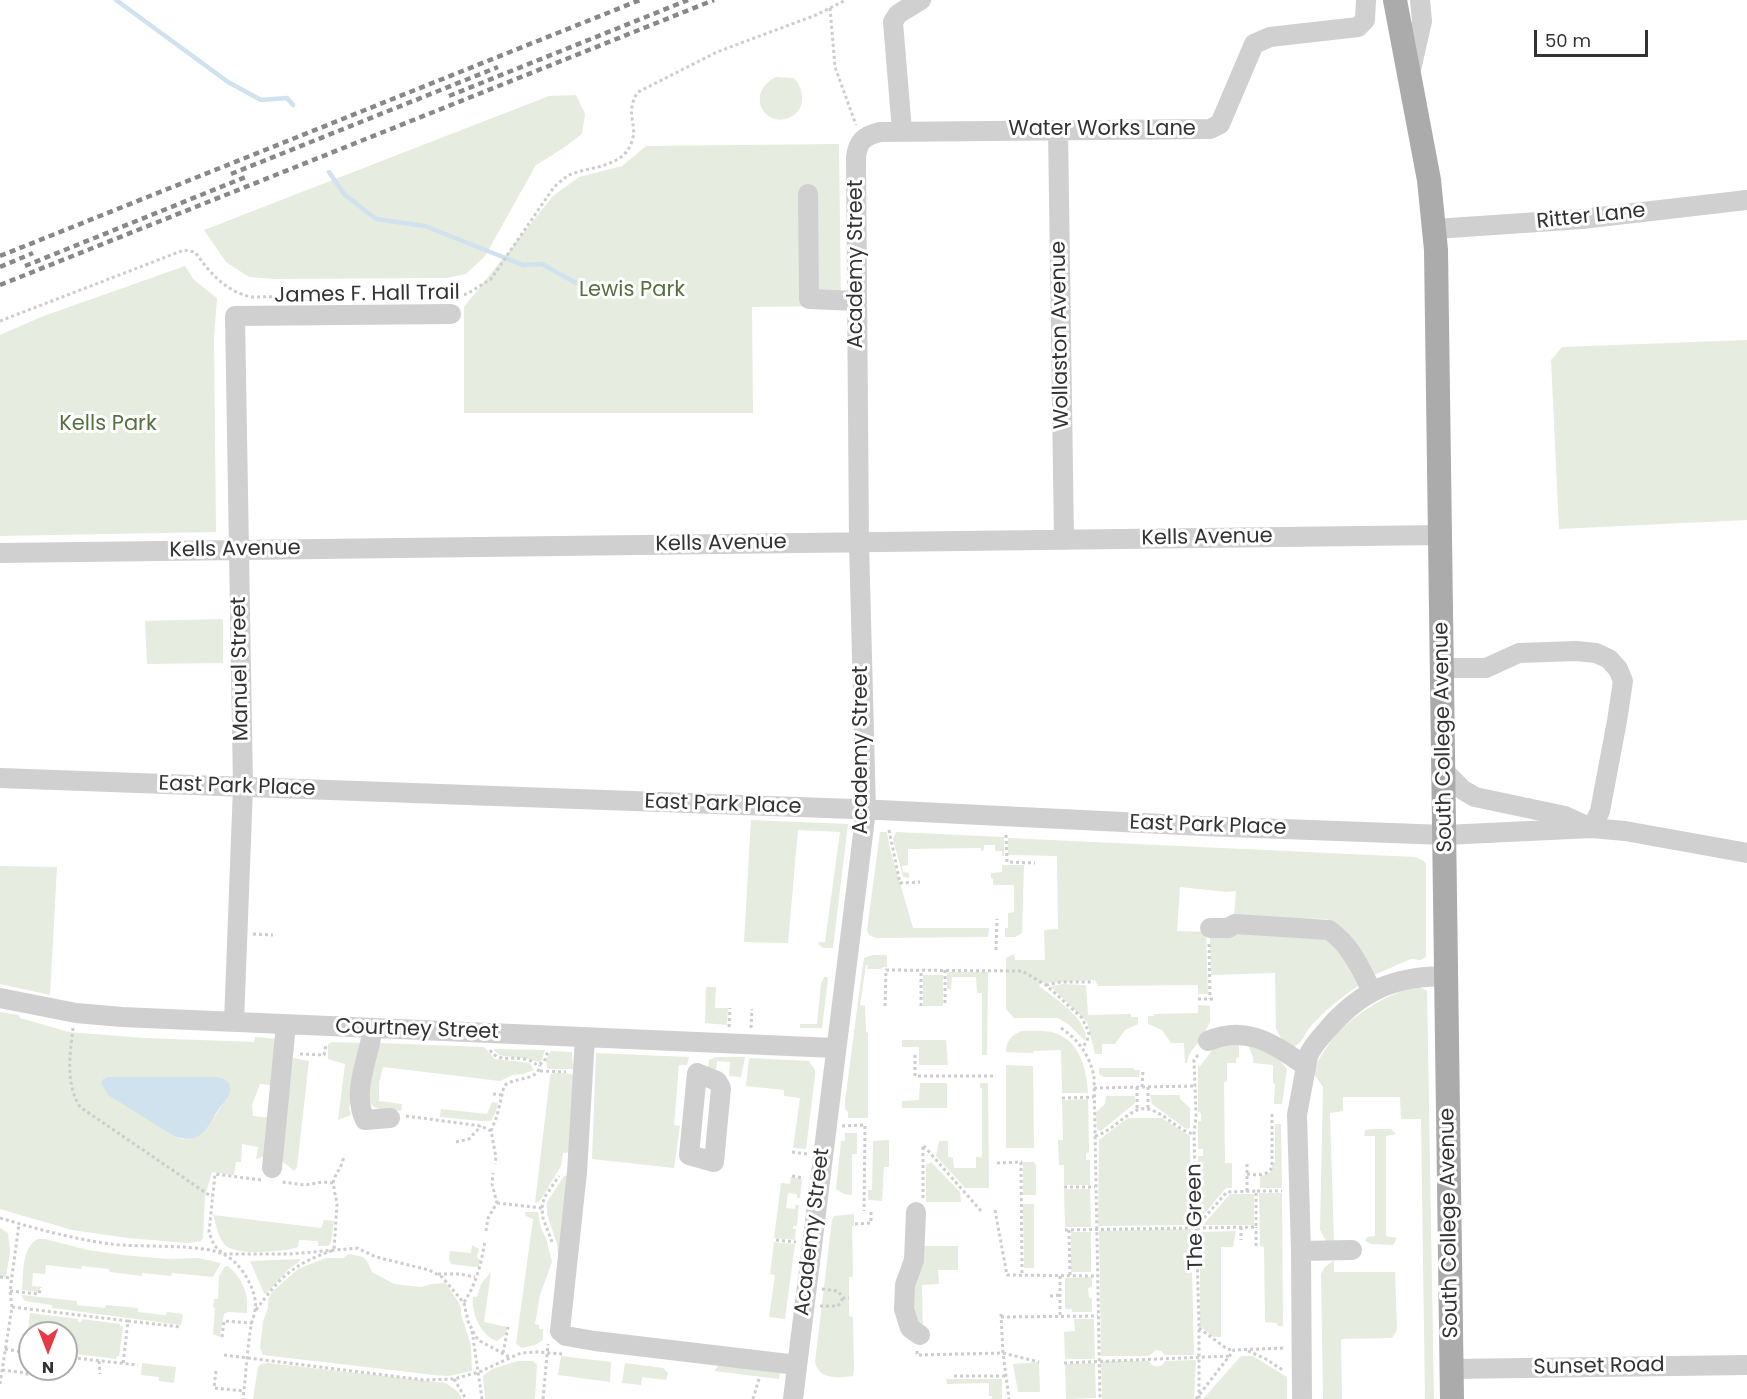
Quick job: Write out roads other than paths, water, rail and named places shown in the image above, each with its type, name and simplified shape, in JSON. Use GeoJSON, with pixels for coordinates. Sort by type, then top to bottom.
{"type":"FeatureCollection","features":[{"type":"Feature","properties":{"kind":"main road","name":"South College Avenue"},"geometry":{"type":"LineString","coordinates":[[1395,0],[1429,180],[1435,229],[1445,772],[1452,1399]]}},
{"type":"Feature","properties":{"kind":"street"},"geometry":{"type":"LineString","coordinates":[[902,131],[893,22],[898,14],[921,0]]}},
{"type":"Feature","properties":{"kind":"street","name":"Water Works Lane"},"geometry":{"type":"LineString","coordinates":[[864,138],[880,132],[902,131],[1203,130],[1217,127],[1226,113],[1254,44],[1270,37],[1358,27],[1367,14],[1366,0]]}},
{"type":"Feature","properties":{"kind":"street","name":"South College Avenue"},"geometry":{"type":"LineString","coordinates":[[1410,76],[1422,21],[1420,0]]}},
{"type":"Feature","properties":{"kind":"street","name":"Wollaston Avenue"},"geometry":{"type":"LineString","coordinates":[[1058,130],[1064,540]]}},
{"type":"Feature","properties":{"kind":"street","name":"Academy Street"},"geometry":{"type":"LineString","coordinates":[[793,1399],[866,810],[859,542],[856,157],[858,145],[864,138]]}},
{"type":"Feature","properties":{"kind":"street"},"geometry":{"type":"LineString","coordinates":[[808,194],[809,299],[857,301]]}},
{"type":"Feature","properties":{"kind":"street","name":"Ritter Lane"},"geometry":{"type":"LineString","coordinates":[[1435,229],[1582,219],[1747,200]]}},
{"type":"Feature","properties":{"kind":"street","name":"Manuel Street"},"geometry":{"type":"LineString","coordinates":[[234,1022],[243,787],[235,316],[448,305]]}},
{"type":"Feature","properties":{"kind":"street","name":"Kells Avenue"},"geometry":{"type":"LineString","coordinates":[[0,553],[1441,535]]}},
{"type":"Feature","properties":{"kind":"street"},"geometry":{"type":"LineString","coordinates":[[1443,668],[1486,668],[1519,653],[1576,651],[1596,653],[1609,659],[1618,669],[1623,681],[1600,811],[1592,828]]}},
{"type":"Feature","properties":{"kind":"street"},"geometry":{"type":"LineString","coordinates":[[1445,772],[1463,790],[1475,796],[1565,816],[1592,828],[1636,833],[1747,853]]}},
{"type":"Feature","properties":{"kind":"street","name":"East Park Place"},"geometry":{"type":"LineString","coordinates":[[0,778],[866,810],[1445,835],[1592,828]]}},
{"type":"Feature","properties":{"kind":"street"},"geometry":{"type":"LineString","coordinates":[[1209,928],[1228,928],[1235,924],[1329,930],[1341,938],[1372,991]]}},
{"type":"Feature","properties":{"kind":"street"},"geometry":{"type":"LineString","coordinates":[[1301,1390],[1301,1251],[1297,1115],[1311,1048],[1340,1015],[1372,991],[1410,978],[1447,976]]}},
{"type":"Feature","properties":{"kind":"street","name":"Courtney Street"},"geometry":{"type":"LineString","coordinates":[[0,998],[76,1013],[836,1048]]}},
{"type":"Feature","properties":{"kind":"street"},"geometry":{"type":"LineString","coordinates":[[275,1177],[286,1024]]}},
{"type":"Feature","properties":{"kind":"street"},"geometry":{"type":"LineString","coordinates":[[373,1028],[371,1046],[360,1086],[359,1104],[365,1120],[390,1118]]}},
{"type":"Feature","properties":{"kind":"street"},"geometry":{"type":"LineString","coordinates":[[1208,1041],[1219,1036],[1249,1035],[1272,1043],[1306,1066]]}},
{"type":"Feature","properties":{"kind":"street"},"geometry":{"type":"LineString","coordinates":[[585,1037],[577,1172],[560,1331],[566,1336],[598,1337],[797,1365]]}},
{"type":"Feature","properties":{"kind":"street"},"geometry":{"type":"LineString","coordinates":[[919,1206],[914,1260],[905,1285],[904,1309],[910,1328],[920,1335]]}},
{"type":"Feature","properties":{"kind":"street"},"geometry":{"type":"LineString","coordinates":[[1301,1251],[1352,1250]]}},
{"type":"Feature","properties":{"kind":"street","name":"Sunset Road"},"geometry":{"type":"LineString","coordinates":[[1451,1369],[1747,1365]]}},
{"type":"Feature","properties":{"kind":"water"},"geometry":{"type":"Polygon","coordinates":[[[109,1077],[217,1077],[227,1082],[230,1092],[205,1131],[190,1139],[174,1136],[108,1095],[101,1083],[103,1079],[109,1077]]]}},
{"type":"Feature","properties":{"kind":"waterway"},"geometry":{"type":"LineString","coordinates":[[116,0],[228,82],[261,100],[287,98],[293,105]]}},
{"type":"Feature","properties":{"kind":"waterway"},"geometry":{"type":"LineString","coordinates":[[329,172],[344,194],[376,219],[425,226],[523,265],[542,264],[576,283]]}},
{"type":"Feature","properties":{"kind":"railway"},"geometry":{"type":"LineString","coordinates":[[0,256],[640,0]]}},
{"type":"Feature","properties":{"kind":"railway"},"geometry":{"type":"LineString","coordinates":[[449,96],[688,0]]}},
{"type":"Feature","properties":{"kind":"railway"},"geometry":{"type":"LineString","coordinates":[[0,285],[714,0]]}},
{"type":"Feature","properties":{"kind":"railway"},"geometry":{"type":"LineString","coordinates":[[231,174],[498,67]]}},
{"type":"Feature","properties":{"kind":"railway"},"geometry":{"type":"LineString","coordinates":[[25,266],[248,176]]}},
{"type":"Feature","properties":{"kind":"railway"},"geometry":{"type":"LineString","coordinates":[[0,267],[33,253]]}},
{"type":"Feature","properties":{"kind":"park label","name":"Lewis Park"},"geometry":{"type":"Point","coordinates":[632,291]}},
{"type":"Feature","properties":{"kind":"park label","name":"Kells Park"},"geometry":{"type":"Point","coordinates":[108,425]}}]}
